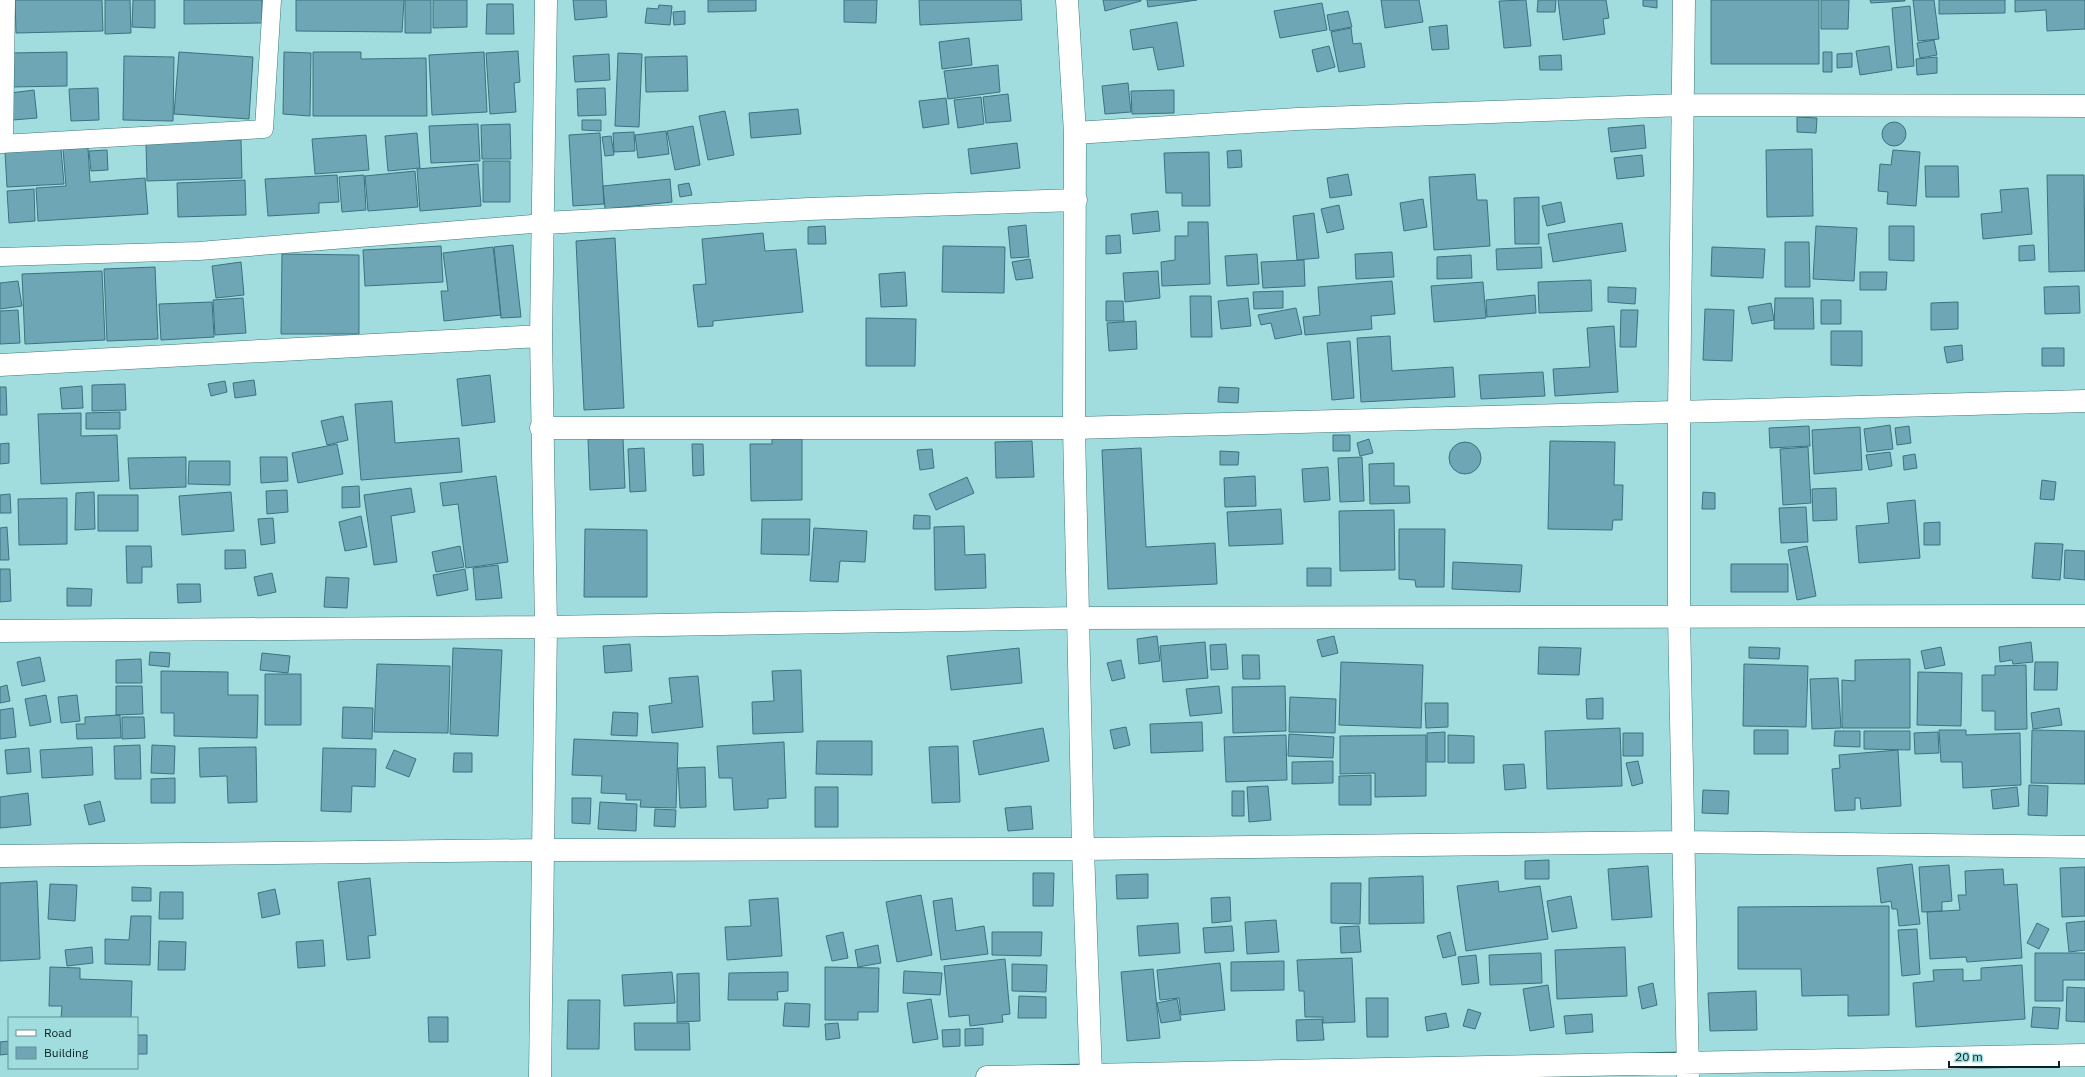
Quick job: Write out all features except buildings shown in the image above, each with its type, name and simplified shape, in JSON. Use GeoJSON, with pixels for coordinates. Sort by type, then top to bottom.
{"type":"FeatureCollection","features":[{"type":"Feature","properties":{"kind":"street"},"geometry":{"type":"LineString","coordinates":[[540,1077],[546,627],[541,428],[541,336],[544,223],[546,0]]}},
{"type":"Feature","properties":{"kind":"street"},"geometry":{"type":"LineString","coordinates":[[1067,0],[1075,133],[1076,200],[1074,428],[1083,849],[1091,1076]]}},
{"type":"Feature","properties":{"kind":"street"},"geometry":{"type":"LineString","coordinates":[[1684,0],[1684,105],[1679,412],[1680,616],[1687,1071]]}},
{"type":"Feature","properties":{"kind":"street"},"geometry":{"type":"LineString","coordinates":[[1075,133],[1297,119],[1684,105],[2085,106]]}},
{"type":"Feature","properties":{"kind":"street"},"geometry":{"type":"LineString","coordinates":[[544,223],[809,209],[1076,200]]}},
{"type":"Feature","properties":{"kind":"street"},"geometry":{"type":"LineString","coordinates":[[0,365],[541,336]]}},
{"type":"Feature","properties":{"kind":"street"},"geometry":{"type":"LineString","coordinates":[[541,428],[1074,428],[2085,401]]}},
{"type":"Feature","properties":{"kind":"street"},"geometry":{"type":"LineString","coordinates":[[0,631],[546,627],[1079,618],[2085,616]]}},
{"type":"Feature","properties":{"kind":"street"},"geometry":{"type":"LineString","coordinates":[[0,856],[543,850],[1083,849],[1684,842],[2085,847]]}},
{"type":"Feature","properties":{"kind":"street"},"geometry":{"type":"LineString","coordinates":[[987,1077],[1687,1071],[2085,1055]]}},
{"type":"Feature","properties":{"kind":"lane"},"geometry":{"type":"LineString","coordinates":[[6,0],[2,144],[264,129],[272,0]]}},
{"type":"Feature","properties":{"kind":"lane"},"geometry":{"type":"LineString","coordinates":[[0,257],[199,251],[544,223]]}}]}
